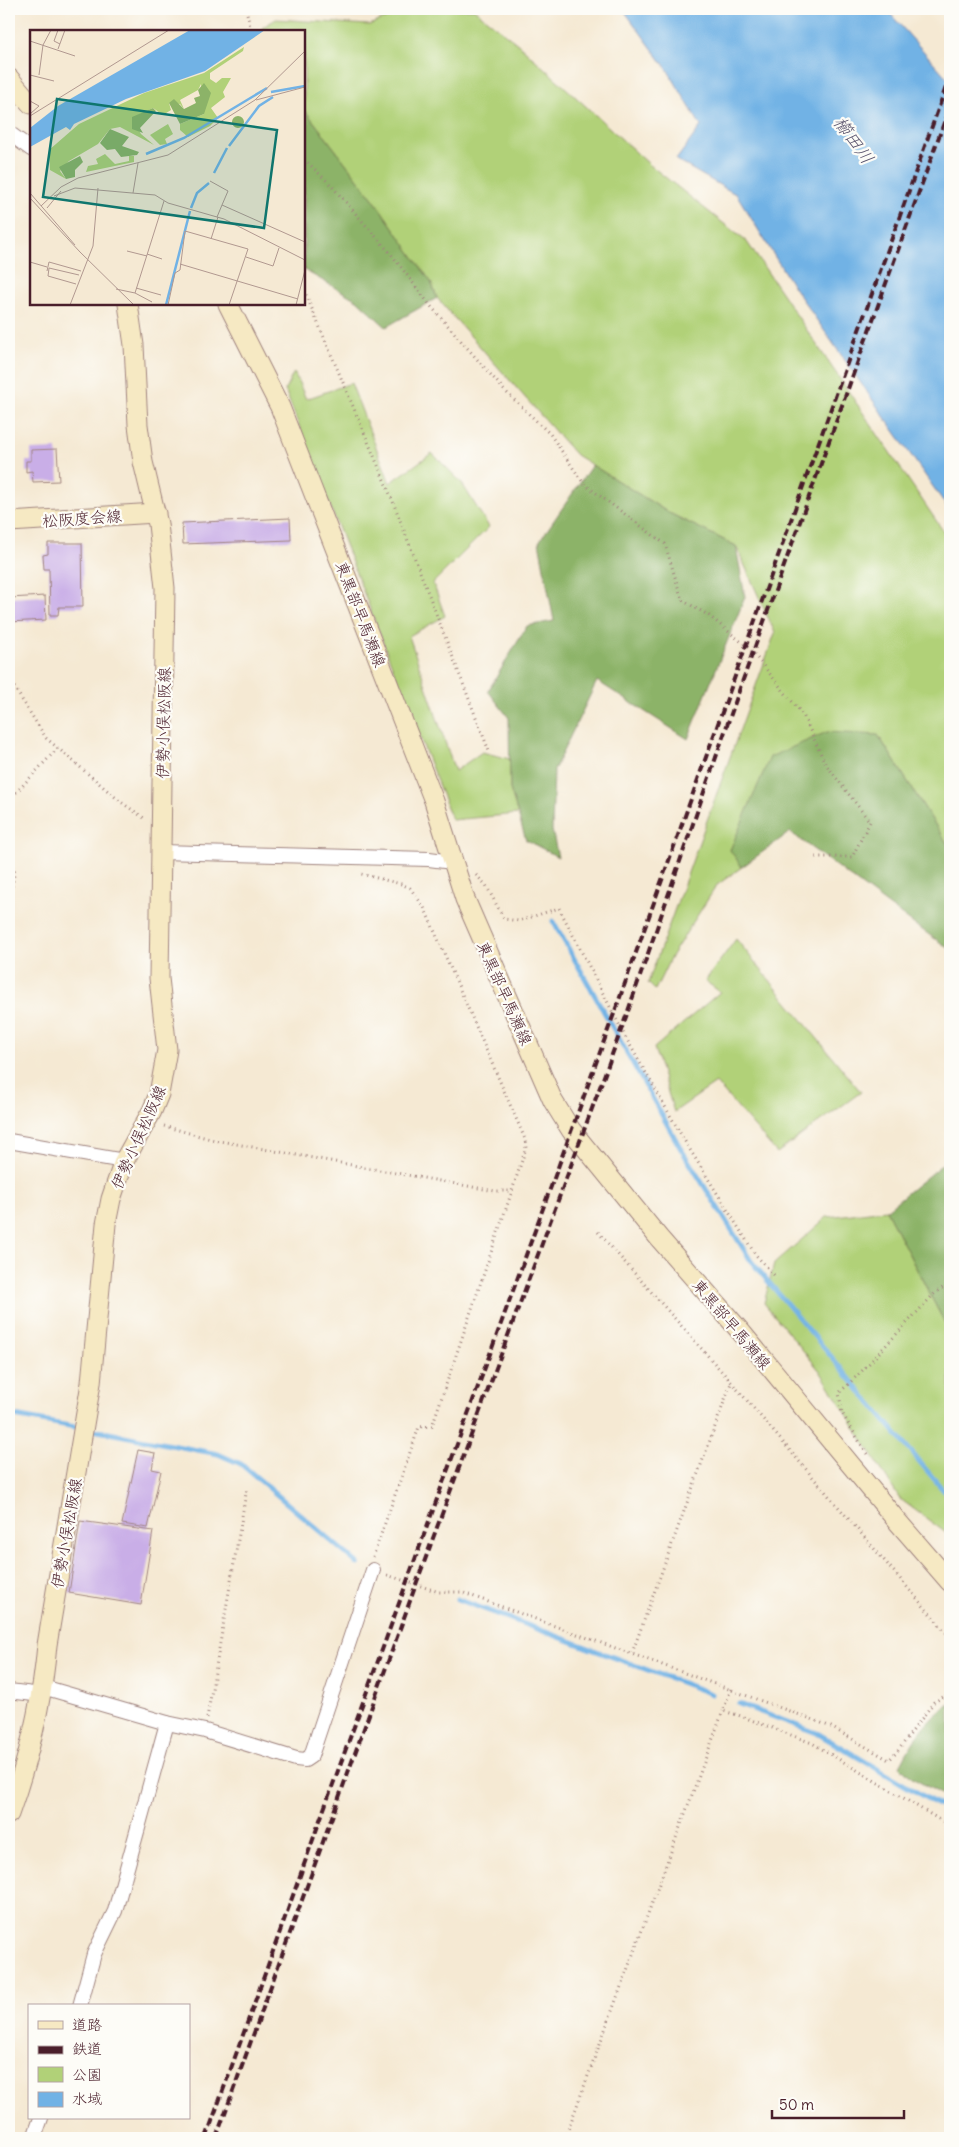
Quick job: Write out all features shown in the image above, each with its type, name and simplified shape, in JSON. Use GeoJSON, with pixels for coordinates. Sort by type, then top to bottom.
{"type":"FeatureCollection","features":[{"type":"Feature","properties":{"kind":"main road"},"geometry":{"type":"LineString","coordinates":[[9,70],[30,84]]}},
{"type":"Feature","properties":{"kind":"main road"},"geometry":{"type":"LineString","coordinates":[[9,78],[30,103]]}},
{"type":"Feature","properties":{"kind":"main road","name":"伊勢小俣松阪線"},"geometry":{"type":"LineString","coordinates":[[9,1814],[29,1755],[43,1691],[47,1645],[91,1383],[106,1224],[111,1199],[124,1161],[159,1094],[167,1050],[158,978],[165,604],[162,555],[156,513],[143,462],[138,425],[134,345],[128,305]]}},
{"type":"Feature","properties":{"kind":"main road","name":"東黒部早馬瀬線"},"geometry":{"type":"LineString","coordinates":[[229,305],[254,352],[287,425],[434,801],[465,899],[488,957],[552,1101],[571,1130],[659,1238],[747,1339],[893,1517],[950,1582]]}},
{"type":"Feature","properties":{"kind":"main road","name":"松阪度会線"},"geometry":{"type":"LineString","coordinates":[[9,522],[156,513]]}},
{"type":"Feature","properties":{"kind":"street"},"geometry":{"type":"LineString","coordinates":[[9,133],[30,148]]}},
{"type":"Feature","properties":{"kind":"street"},"geometry":{"type":"LineString","coordinates":[[161,852],[414,858],[452,862]]}},
{"type":"Feature","properties":{"kind":"street"},"geometry":{"type":"LineString","coordinates":[[9,1141],[124,1161]]}},
{"type":"Feature","properties":{"kind":"street"},"geometry":{"type":"LineString","coordinates":[[9,1691],[43,1691],[205,1731],[296,1759],[305,1760],[311,1756],[373,1570]]}},
{"type":"Feature","properties":{"kind":"street"},"geometry":{"type":"LineString","coordinates":[[81,2004],[94,1954],[115,1911],[167,1723]]}},
{"type":"Feature","properties":{"kind":"street"},"geometry":{"type":"LineString","coordinates":[[34,2138],[40,2120]]}},
{"type":"Feature","properties":{"kind":"path"},"geometry":{"type":"LineString","coordinates":[[246,9],[251,30]]}},
{"type":"Feature","properties":{"kind":"path"},"geometry":{"type":"LineString","coordinates":[[305,160],[329,183],[384,247],[429,304],[504,390],[550,434],[584,484],[665,544],[682,600],[708,615],[748,648],[802,714],[825,763],[870,822],[852,857],[814,858]]}},
{"type":"Feature","properties":{"kind":"path"},"geometry":{"type":"LineString","coordinates":[[305,292],[390,494],[489,751]]}},
{"type":"Feature","properties":{"kind":"path"},"geometry":{"type":"LineString","coordinates":[[9,673],[14,688],[46,738],[121,802],[145,818],[161,823]]}},
{"type":"Feature","properties":{"kind":"path"},"geometry":{"type":"LineString","coordinates":[[9,800],[58,748]]}},
{"type":"Feature","properties":{"kind":"path"},"geometry":{"type":"LineString","coordinates":[[452,862],[470,869],[486,884],[504,919],[519,921],[559,908],[626,1038],[687,1145],[755,1254],[775,1276]]}},
{"type":"Feature","properties":{"kind":"path"},"geometry":{"type":"LineString","coordinates":[[9,864],[15,870],[9,906]]}},
{"type":"Feature","properties":{"kind":"path"},"geometry":{"type":"LineString","coordinates":[[356,873],[410,888],[424,907],[525,1139],[526,1148],[432,1426],[419,1427],[373,1559],[373,1570],[439,1592],[461,1592],[731,1689],[830,1727],[888,1760],[897,1752],[931,1706],[950,1693]]}},
{"type":"Feature","properties":{"kind":"path"},"geometry":{"type":"LineString","coordinates":[[146,1121],[214,1140],[495,1191],[512,1191]]}},
{"type":"Feature","properties":{"kind":"path"},"geometry":{"type":"LineString","coordinates":[[598,1232],[732,1383],[950,1637]]}},
{"type":"Feature","properties":{"kind":"path"},"geometry":{"type":"LineString","coordinates":[[843,1390],[935,1294],[950,1283]]}},
{"type":"Feature","properties":{"kind":"path"},"geometry":{"type":"LineString","coordinates":[[632,1653],[732,1383]]}},
{"type":"Feature","properties":{"kind":"path"},"geometry":{"type":"LineString","coordinates":[[205,1731],[247,1488]]}},
{"type":"Feature","properties":{"kind":"path"},"geometry":{"type":"LineString","coordinates":[[565,2138],[731,1689]]}},
{"type":"Feature","properties":{"kind":"path"},"geometry":{"type":"LineString","coordinates":[[723,1711],[812,1743],[950,1826]]}},
{"type":"Feature","properties":{"kind":"green space"},"geometry":{"type":"Polygon","coordinates":[[[409,9],[474,9],[519,45],[650,165],[747,242],[950,541],[950,848],[878,735],[730,849],[742,867],[717,885],[672,955],[655,990],[648,983],[775,633],[736,546],[669,513],[576,455],[437,298],[431,282],[374,200],[305,110],[305,30],[262,30],[263,27],[276,19],[369,25],[409,9]]]}},
{"type":"Feature","properties":{"kind":"green space"},"geometry":{"type":"Polygon","coordinates":[[[305,110],[374,200],[431,282],[437,298],[386,327],[357,300],[305,271],[305,110]]]}},
{"type":"Feature","properties":{"kind":"green space"},"geometry":{"type":"Polygon","coordinates":[[[294,372],[306,399],[351,383],[390,483],[432,453],[461,482],[489,527],[433,583],[445,616],[409,636],[455,771],[482,752],[510,759],[510,789],[518,814],[452,820],[285,390],[294,372]]]}},
{"type":"Feature","properties":{"kind":"green space"},"geometry":{"type":"Polygon","coordinates":[[[592,465],[669,513],[736,546],[745,597],[688,739],[597,681],[554,770],[552,830],[558,857],[526,840],[510,789],[509,718],[488,691],[527,626],[554,621],[539,542],[592,465]]]}},
{"type":"Feature","properties":{"kind":"green space"},"geometry":{"type":"Polygon","coordinates":[[[827,732],[878,735],[950,848],[950,949],[790,832],[742,867],[730,850],[770,757],[827,732]]]}},
{"type":"Feature","properties":{"kind":"green space"},"geometry":{"type":"Polygon","coordinates":[[[736,939],[861,1092],[777,1153],[716,1083],[674,1112],[654,1048],[720,992],[705,981],[736,939]]]}},
{"type":"Feature","properties":{"kind":"green space"},"geometry":{"type":"Polygon","coordinates":[[[950,1158],[950,1333],[886,1210],[950,1158]]]}},
{"type":"Feature","properties":{"kind":"green space"},"geometry":{"type":"Polygon","coordinates":[[[886,1210],[950,1333],[950,1536],[899,1498],[820,1371],[764,1303],[774,1264],[827,1217],[886,1210]]]}},
{"type":"Feature","properties":{"kind":"green space"},"geometry":{"type":"Polygon","coordinates":[[[950,1704],[950,1799],[912,1778],[900,1766],[921,1731],[934,1716],[950,1704]]]}},
{"type":"Feature","properties":{"kind":"water","name":"櫛田川"},"geometry":{"type":"Polygon","coordinates":[[[623,9],[886,9],[950,81],[950,511],[791,283],[737,195],[676,160],[701,126],[667,69],[623,9]]]}},
{"type":"Feature","properties":{"kind":"building"},"geometry":{"type":"Polygon","coordinates":[[[57,449],[59,481],[33,482],[32,471],[26,472],[26,461],[31,461],[31,450],[57,449]]]}},
{"type":"Feature","properties":{"kind":"building"},"geometry":{"type":"Polygon","coordinates":[[[290,518],[291,540],[183,544],[182,523],[290,518]]]}},
{"type":"Feature","properties":{"kind":"building"},"geometry":{"type":"Polygon","coordinates":[[[48,543],[82,543],[83,607],[59,607],[58,615],[50,615],[49,569],[44,569],[43,555],[48,554],[48,543]]]}},
{"type":"Feature","properties":{"kind":"building"},"geometry":{"type":"Polygon","coordinates":[[[45,596],[46,620],[9,622],[9,598],[45,596]]]}},
{"type":"Feature","properties":{"kind":"building"},"geometry":{"type":"Polygon","coordinates":[[[138,1450],[155,1453],[152,1469],[161,1471],[148,1528],[122,1524],[138,1450]]]}},
{"type":"Feature","properties":{"kind":"building"},"geometry":{"type":"Polygon","coordinates":[[[80,1521],[153,1531],[141,1605],[69,1593],[80,1521]]]}},
{"type":"Feature","properties":{"kind":"waterway"},"geometry":{"type":"LineString","coordinates":[[553,921],[681,1149],[751,1261],[950,1498]]}},
{"type":"Feature","properties":{"kind":"waterway"},"geometry":{"type":"LineString","coordinates":[[9,1415],[75,1427]]}},
{"type":"Feature","properties":{"kind":"waterway"},"geometry":{"type":"LineString","coordinates":[[93,1430],[218,1454],[241,1464],[358,1564]]}},
{"type":"Feature","properties":{"kind":"waterway"},"geometry":{"type":"LineString","coordinates":[[457,1599],[712,1694]]}},
{"type":"Feature","properties":{"kind":"waterway"},"geometry":{"type":"LineString","coordinates":[[739,1704],[817,1733],[950,1812]]}},
{"type":"Feature","properties":{"kind":"railway"},"geometry":{"type":"LineString","coordinates":[[206,2138],[619,1000],[950,76]]}},
{"type":"Feature","properties":{"kind":"railway"},"geometry":{"type":"LineString","coordinates":[[216,2138],[419,1576],[627,1014],[740,688],[950,106]]}}]}
